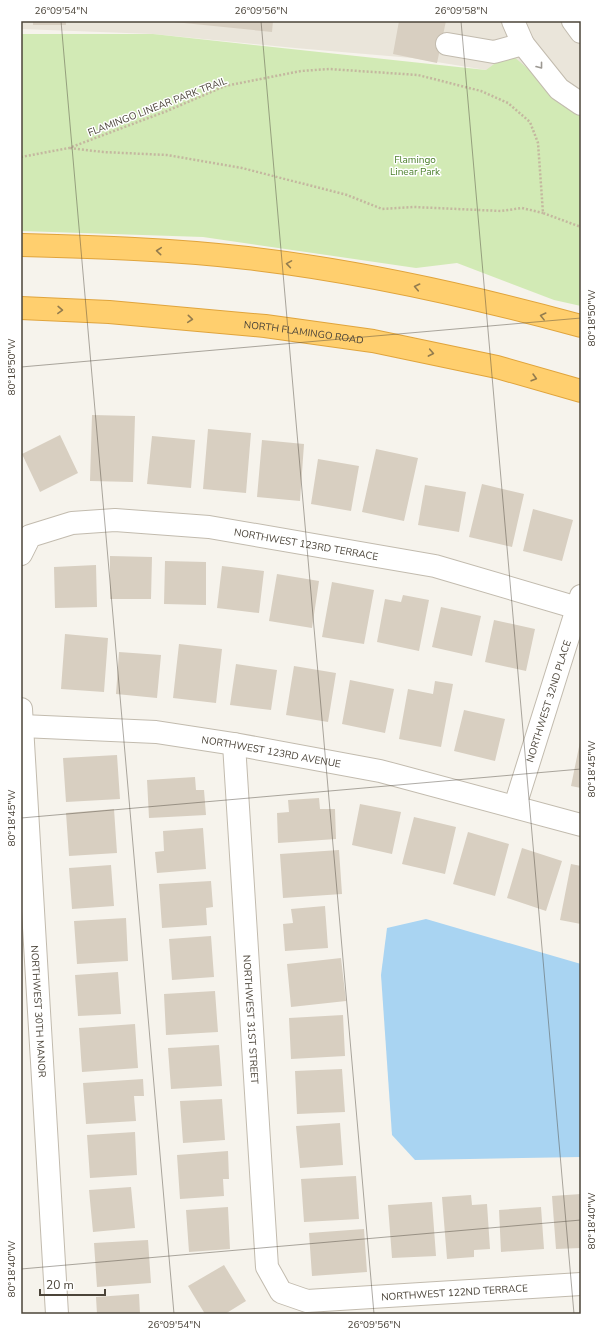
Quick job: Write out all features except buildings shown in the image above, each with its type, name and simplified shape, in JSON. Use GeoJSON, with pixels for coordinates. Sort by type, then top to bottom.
{"type":"FeatureCollection","features":[{"type":"Feature","properties":{"kind":"highway"},"geometry":{"type":"LineString","coordinates":[[21,245],[116,247],[255,259],[372,277],[465,297],[581,326]]}},
{"type":"Feature","properties":{"kind":"highway","name":"NORTH FLAMINGO ROAD"},"geometry":{"type":"LineString","coordinates":[[21,308],[109,312],[250,325],[373,342],[497,367],[581,391]]}},
{"type":"Feature","properties":{"kind":"street"},"geometry":{"type":"LineString","coordinates":[[513,21],[523,44],[558,89],[581,104]]}},
{"type":"Feature","properties":{"kind":"street"},"geometry":{"type":"LineString","coordinates":[[573,21],[581,32]]}},
{"type":"Feature","properties":{"kind":"street"},"geometry":{"type":"LineString","coordinates":[[446,44],[494,52],[523,44]]}},
{"type":"Feature","properties":{"kind":"street","name":"NORTHWEST 123RD TERRACE"},"geometry":{"type":"LineString","coordinates":[[25,545],[72,523],[115,520],[209,527],[435,566],[580,604]]}},
{"type":"Feature","properties":{"kind":"street","name":"NORTHWEST 32ND PLACE"},"geometry":{"type":"LineString","coordinates":[[515,806],[580,604]]}},
{"type":"Feature","properties":{"kind":"street","name":"NORTHWEST 123RD AVENUE"},"geometry":{"type":"LineString","coordinates":[[22,718],[156,732],[234,744],[380,771],[581,824]]}},
{"type":"Feature","properties":{"kind":"street","name":"NORTHWEST 30TH MANOR"},"geometry":{"type":"LineString","coordinates":[[22,718],[57,1314]]}},
{"type":"Feature","properties":{"kind":"street","name":"NORTHWEST 31ST STREET"},"geometry":{"type":"LineString","coordinates":[[234,744],[267,1267],[281,1292]]}},
{"type":"Feature","properties":{"kind":"street","name":"NORTHWEST 122ND TERRACE"},"geometry":{"type":"LineString","coordinates":[[281,1292],[307,1301],[581,1284]]}},
{"type":"Feature","properties":{"kind":"path","name":"FLAMINGO LINEAR PARK TRAIL"},"geometry":{"type":"LineString","coordinates":[[21,157],[69,148],[167,111],[225,86],[301,71],[329,69],[418,75],[481,91],[508,103],[530,122],[538,143],[543,213]]}},
{"type":"Feature","properties":{"kind":"path","name":"FLAMINGO LINEAR PARK TRAIL"},"geometry":{"type":"LineString","coordinates":[[69,148],[103,152],[167,156],[242,168],[347,195],[382,209],[414,207],[501,211],[522,208],[543,213],[581,227]]}},
{"type":"Feature","properties":{"kind":"shaded area"},"geometry":{"type":"Polygon","coordinates":[[[21,21],[581,21],[581,119],[486,70],[412,58],[153,34],[21,29],[21,21]]]}},
{"type":"Feature","properties":{"kind":"green space","name":"Flamingo Linear Park"},"geometry":{"type":"Polygon","coordinates":[[[21,34],[153,34],[486,70],[505,56],[513,56],[581,114],[581,306],[554,300],[457,263],[416,268],[203,237],[21,231],[21,34]]]}},
{"type":"Feature","properties":{"kind":"water"},"geometry":{"type":"Polygon","coordinates":[[[426,919],[581,964],[581,1157],[415,1160],[392,1135],[381,975],[387,928],[426,919]]]}}]}
